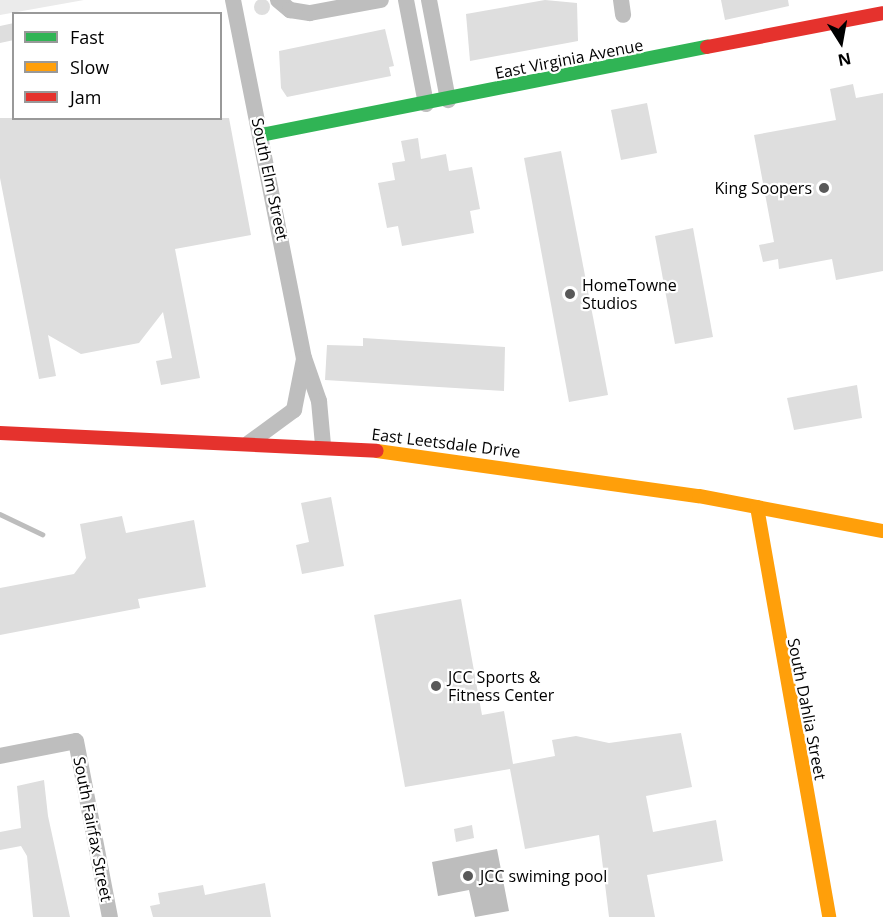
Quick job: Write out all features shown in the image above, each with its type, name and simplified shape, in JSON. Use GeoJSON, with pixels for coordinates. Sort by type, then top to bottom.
{"type":"FeatureCollection","features":[{"type":"Feature","properties":{"kind":"street","name":"South Elm Street"},"geometry":{"type":"LineString","coordinates":[[233,0],[304,358],[318,401],[323,446]]}},
{"type":"Feature","properties":{"kind":"street"},"geometry":{"type":"LineString","coordinates":[[278,0],[290,10],[310,13],[381,0]]}},
{"type":"Feature","properties":{"kind":"street"},"geometry":{"type":"LineString","coordinates":[[406,0],[426,104]]}},
{"type":"Feature","properties":{"kind":"street"},"geometry":{"type":"LineString","coordinates":[[429,0],[448,100]]}},
{"type":"Feature","properties":{"kind":"street","name":"East Virginia Avenue"},"geometry":{"type":"LineString","coordinates":[[261,135],[883,13]]}},
{"type":"Feature","properties":{"kind":"street","name":"South Elm Street"},"geometry":{"type":"LineString","coordinates":[[249,443],[294,410],[304,358]]}},
{"type":"Feature","properties":{"kind":"street","name":"East Leetsdale Drive"},"geometry":{"type":"LineString","coordinates":[[0,433],[323,446],[449,459],[757,507],[883,531]]}},
{"type":"Feature","properties":{"kind":"street","name":"South Dahlia Street"},"geometry":{"type":"LineString","coordinates":[[757,507],[829,917]]}},
{"type":"Feature","properties":{"kind":"street","name":"South Fairfax Street"},"geometry":{"type":"LineString","coordinates":[[0,756],[76,741],[110,917]]}},
{"type":"Feature","properties":{"kind":"shaded area"},"geometry":{"type":"Polygon","coordinates":[[[0,0],[84,0],[12,12],[0,15],[0,0]]]}},
{"type":"Feature","properties":{"kind":"shaded area","name":"JCC swiming pool"},"geometry":{"type":"Polygon","coordinates":[[[497,849],[509,911],[475,917],[469,890],[438,896],[432,862],[497,849]]]}},
{"type":"Feature","properties":{"kind":"building"},"geometry":{"type":"Polygon","coordinates":[[[262,-1],[268,1],[270,7],[268,13],[262,15],[256,13],[254,7],[256,1],[262,-1]]]}},
{"type":"Feature","properties":{"kind":"building"},"geometry":{"type":"Polygon","coordinates":[[[545,0],[577,3],[578,41],[470,61],[466,14],[545,0]]]}},
{"type":"Feature","properties":{"kind":"building"},"geometry":{"type":"Polygon","coordinates":[[[721,0],[788,0],[789,6],[725,20],[721,0]]]}},
{"type":"Feature","properties":{"kind":"building"},"geometry":{"type":"Polygon","coordinates":[[[12,23],[12,40],[0,43],[0,26],[12,23]]]}},
{"type":"Feature","properties":{"kind":"building"},"geometry":{"type":"Polygon","coordinates":[[[385,29],[394,66],[389,67],[391,76],[287,97],[281,88],[279,51],[385,29]]]}},
{"type":"Feature","properties":{"kind":"building","name":"King Soopers"},"geometry":{"type":"Polygon","coordinates":[[[853,84],[856,98],[883,93],[883,271],[836,280],[832,259],[779,269],[778,259],[763,262],[759,245],[774,242],[754,135],[836,120],[830,89],[853,84]]]}},
{"type":"Feature","properties":{"kind":"building"},"geometry":{"type":"Polygon","coordinates":[[[647,103],[657,153],[621,160],[611,110],[647,103]]]}},
{"type":"Feature","properties":{"kind":"building"},"geometry":{"type":"Polygon","coordinates":[[[0,118],[12,118],[12,120],[222,120],[222,118],[229,118],[251,235],[175,249],[200,378],[161,385],[156,361],[172,358],[163,312],[139,343],[81,354],[48,335],[56,376],[39,379],[0,178],[0,118]]]}},
{"type":"Feature","properties":{"kind":"building"},"geometry":{"type":"Polygon","coordinates":[[[418,138],[421,159],[446,154],[449,171],[472,167],[480,209],[470,211],[474,233],[402,246],[398,226],[387,228],[378,183],[395,180],[392,163],[405,161],[401,141],[418,138]]]}},
{"type":"Feature","properties":{"kind":"building"},"geometry":{"type":"Polygon","coordinates":[[[561,151],[608,395],[569,402],[524,158],[561,151]]]}},
{"type":"Feature","properties":{"kind":"building"},"geometry":{"type":"Polygon","coordinates":[[[693,228],[713,337],[675,344],[655,236],[693,228]]]}},
{"type":"Feature","properties":{"kind":"building"},"geometry":{"type":"Polygon","coordinates":[[[363,338],[505,347],[504,391],[325,380],[327,345],[363,346],[363,338]]]}},
{"type":"Feature","properties":{"kind":"building"},"geometry":{"type":"Polygon","coordinates":[[[857,385],[862,418],[794,430],[787,398],[857,385]]]}},
{"type":"Feature","properties":{"kind":"building"},"geometry":{"type":"Polygon","coordinates":[[[331,497],[344,566],[302,574],[296,545],[309,542],[301,503],[331,497]]]}},
{"type":"Feature","properties":{"kind":"building"},"geometry":{"type":"Polygon","coordinates":[[[122,516],[126,533],[194,520],[206,587],[138,599],[140,608],[0,635],[0,588],[74,574],[86,558],[80,524],[122,516]]]}},
{"type":"Feature","properties":{"kind":"building"},"geometry":{"type":"Polygon","coordinates":[[[461,599],[482,715],[504,711],[513,764],[555,756],[552,740],[576,736],[609,743],[681,733],[692,787],[646,796],[653,832],[716,820],[723,861],[647,875],[655,917],[609,917],[599,835],[525,849],[510,769],[405,787],[374,615],[461,599]]]}},
{"type":"Feature","properties":{"kind":"building"},"geometry":{"type":"Polygon","coordinates":[[[44,780],[48,816],[70,917],[33,917],[27,856],[21,846],[0,850],[0,832],[21,828],[17,786],[44,780]]]}},
{"type":"Feature","properties":{"kind":"building"},"geometry":{"type":"Polygon","coordinates":[[[472,825],[474,838],[456,842],[454,829],[472,825]]]}},
{"type":"Feature","properties":{"kind":"building"},"geometry":{"type":"Polygon","coordinates":[[[265,883],[271,917],[153,917],[150,906],[160,904],[158,893],[203,885],[205,895],[265,883]]]}},
{"type":"Feature","properties":{"kind":"waterway"},"geometry":{"type":"LineString","coordinates":[[0,514],[42,534]]}},
{"type":"Feature","properties":{"kind":"traffic: fast"},"geometry":{"type":"LineString","coordinates":[[261,135],[707,47]]}},
{"type":"Feature","properties":{"kind":"traffic: slow"},"geometry":{"type":"LineString","coordinates":[[377,451],[699,496],[883,531]]}},
{"type":"Feature","properties":{"kind":"traffic: slow"},"geometry":{"type":"LineString","coordinates":[[757,507],[829,917]]}},
{"type":"Feature","properties":{"kind":"traffic: jam"},"geometry":{"type":"LineString","coordinates":[[707,47],[883,13]]}},
{"type":"Feature","properties":{"kind":"traffic: jam"},"geometry":{"type":"LineString","coordinates":[[0,433],[377,451]]}},
{"type":"Feature","properties":{"kind":"place","name":"King Soopers"},"geometry":{"type":"Point","coordinates":[824,188]}},
{"type":"Feature","properties":{"kind":"place","name":"HomeTowne Studios"},"geometry":{"type":"Point","coordinates":[570,294]}},
{"type":"Feature","properties":{"kind":"place","name":"JCC Sports & Fitness Center"},"geometry":{"type":"Point","coordinates":[436,686]}},
{"type":"Feature","properties":{"kind":"place","name":"JCC swiming pool"},"geometry":{"type":"Point","coordinates":[468,876]}}]}
